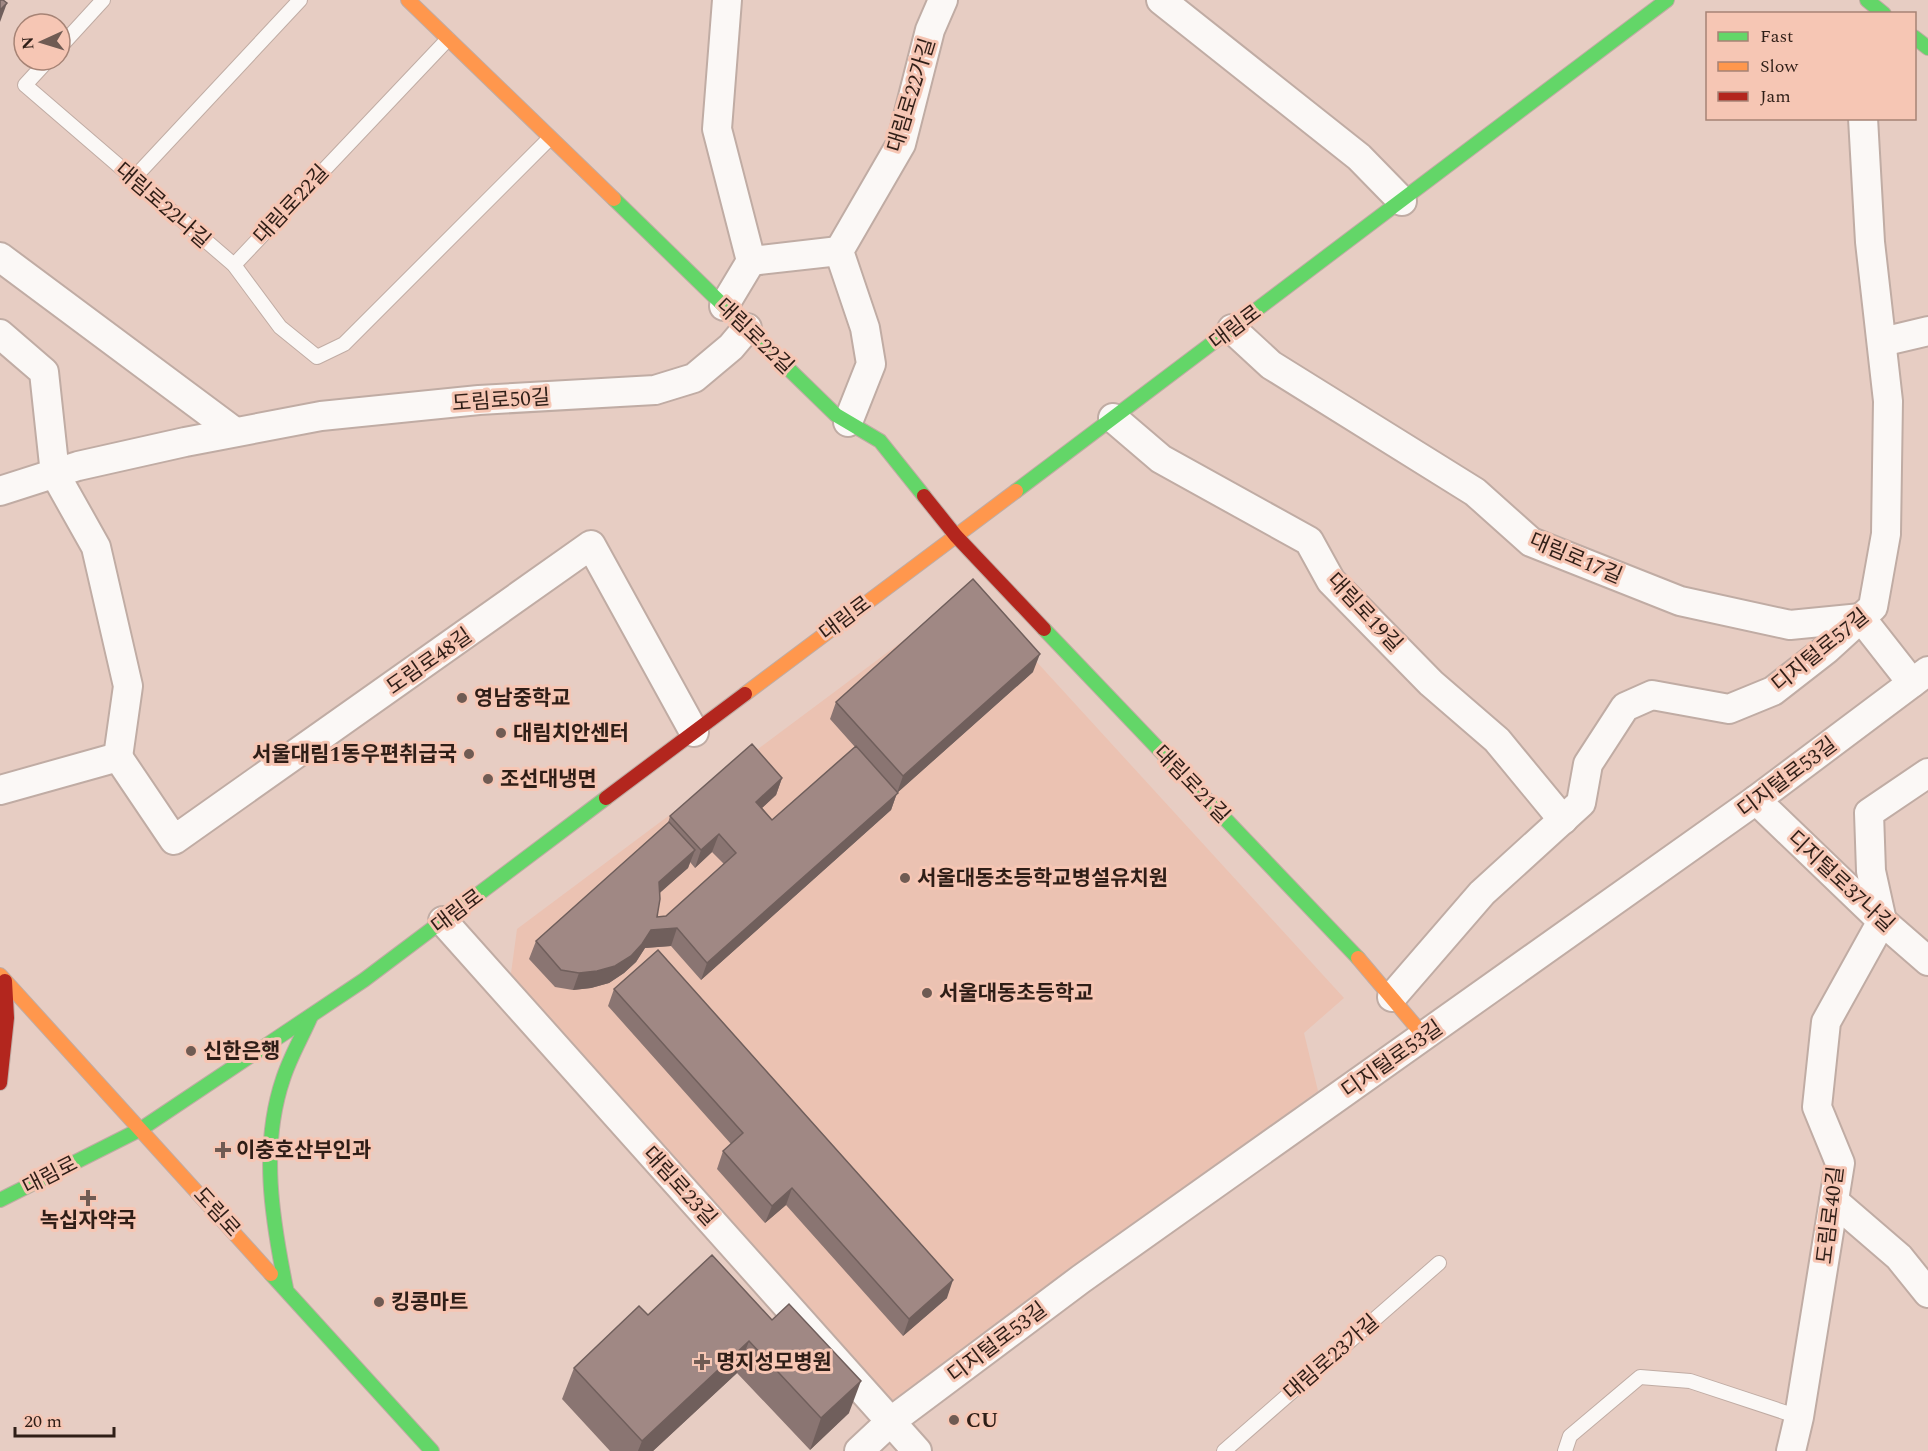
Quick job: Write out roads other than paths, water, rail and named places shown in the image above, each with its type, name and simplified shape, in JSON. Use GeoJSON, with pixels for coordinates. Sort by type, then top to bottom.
{"type":"FeatureCollection","features":[{"type":"Feature","properties":{"kind":"street","name":"대림로22길"},"geometry":{"type":"LineString","coordinates":[[408,0],[836,415],[880,441],[956,536]]}},
{"type":"Feature","properties":{"kind":"street"},"geometry":{"type":"LineString","coordinates":[[724,306],[750,261],[717,129],[727,0]]}},
{"type":"Feature","properties":{"kind":"street","name":"대림로22가길"},"geometry":{"type":"LineString","coordinates":[[839,251],[901,144],[930,30],[943,0]]}},
{"type":"Feature","properties":{"kind":"street"},"geometry":{"type":"LineString","coordinates":[[1161,0],[1359,157],[1402,201]]}},
{"type":"Feature","properties":{"kind":"street","name":"대림로"},"geometry":{"type":"LineString","coordinates":[[0,1200],[141,1129],[364,980],[1233,329],[1667,0]]}},
{"type":"Feature","properties":{"kind":"street"},"geometry":{"type":"LineString","coordinates":[[1867,0],[1882,12]]}},
{"type":"Feature","properties":{"kind":"street"},"geometry":{"type":"LineString","coordinates":[[1916,39],[1928,48]]}},
{"type":"Feature","properties":{"kind":"street","name":"디지털로57길"},"geometry":{"type":"LineString","coordinates":[[1392,997],[1482,893],[1581,803],[1588,764],[1625,707],[1652,695],[1729,709],[1773,692],[1827,649],[1873,607],[1886,534],[1888,401],[1870,242],[1863,120]]}},
{"type":"Feature","properties":{"kind":"street"},"geometry":{"type":"LineString","coordinates":[[750,261],[839,251],[865,328],[871,364],[848,422]]}},
{"type":"Feature","properties":{"kind":"street"},"geometry":{"type":"LineString","coordinates":[[0,257],[236,432]]}},
{"type":"Feature","properties":{"kind":"street","name":"도림로50길"},"geometry":{"type":"LineString","coordinates":[[0,491],[78,466],[321,416],[479,400],[655,390],[694,378],[731,347],[747,328]]}},
{"type":"Feature","properties":{"kind":"street","name":"대림로17길"},"geometry":{"type":"LineString","coordinates":[[1233,329],[1271,365],[1474,492],[1531,542],[1680,601],[1790,625],[1862,618]]}},
{"type":"Feature","properties":{"kind":"street"},"geometry":{"type":"LineString","coordinates":[[1882,342],[1928,331]]}},
{"type":"Feature","properties":{"kind":"street"},"geometry":{"type":"LineString","coordinates":[[0,334],[44,372],[55,474],[96,547],[128,686],[118,756],[0,790]]}},
{"type":"Feature","properties":{"kind":"street","name":"대림로19길"},"geometry":{"type":"LineString","coordinates":[[1113,418],[1161,459],[1309,541],[1331,581],[1431,683],[1497,740],[1563,820]]}},
{"type":"Feature","properties":{"kind":"street","name":"대림로21길"},"geometry":{"type":"LineString","coordinates":[[956,536],[1371,971],[1424,1036]]}},
{"type":"Feature","properties":{"kind":"street","name":"도림로48길"},"geometry":{"type":"LineString","coordinates":[[118,756],[174,840],[591,545],[694,732]]}},
{"type":"Feature","properties":{"kind":"street"},"geometry":{"type":"LineString","coordinates":[[1862,618],[1920,677]]}},
{"type":"Feature","properties":{"kind":"street","name":"디지털로53길"},"geometry":{"type":"LineString","coordinates":[[859,1451],[890,1422],[1081,1279],[1756,800],[1920,677]]}},
{"type":"Feature","properties":{"kind":"street"},"geometry":{"type":"LineString","coordinates":[[1882,921],[1871,870],[1869,813],[1928,773]]}},
{"type":"Feature","properties":{"kind":"street","name":"디지털로37나길"},"geometry":{"type":"LineString","coordinates":[[1756,800],[1882,921],[1928,961]]}},
{"type":"Feature","properties":{"kind":"street","name":"대림로23길"},"geometry":{"type":"LineString","coordinates":[[443,921],[917,1451]]}},
{"type":"Feature","properties":{"kind":"street","name":"도림로40길"},"geometry":{"type":"LineString","coordinates":[[1791,1451],[1800,1417],[1840,1163],[1817,1107],[1826,1022],[1882,921]]}},
{"type":"Feature","properties":{"kind":"street"},"geometry":{"type":"LineString","coordinates":[[0,1083],[7,1018],[3,978]]}},
{"type":"Feature","properties":{"kind":"street","name":"도림로"},"geometry":{"type":"LineString","coordinates":[[3,978],[432,1451]]}},
{"type":"Feature","properties":{"kind":"street"},"geometry":{"type":"LineString","coordinates":[[287,1290],[271,1202],[269,1162],[273,1117],[283,1078],[311,1016]]}},
{"type":"Feature","properties":{"kind":"street"},"geometry":{"type":"LineString","coordinates":[[1834,1201],[1899,1257],[1928,1293]]}},
{"type":"Feature","properties":{"kind":"lane"},"geometry":{"type":"LineString","coordinates":[[72,34],[104,0]]}},
{"type":"Feature","properties":{"kind":"lane"},"geometry":{"type":"LineString","coordinates":[[133,179],[300,0]]}},
{"type":"Feature","properties":{"kind":"lane","name":"대림로22길"},"geometry":{"type":"LineString","coordinates":[[234,265],[448,39]]}},
{"type":"Feature","properties":{"kind":"lane","name":"대림로22나길"},"geometry":{"type":"LineString","coordinates":[[37,72],[25,86],[234,265],[280,327],[317,357],[344,344],[550,138]]}},
{"type":"Feature","properties":{"kind":"lane","name":"대림로23가길"},"geometry":{"type":"LineString","coordinates":[[1224,1451],[1439,1263]]}},
{"type":"Feature","properties":{"kind":"lane"},"geometry":{"type":"LineString","coordinates":[[1565,1451],[1570,1436],[1640,1377],[1690,1381],[1800,1417]]}},
{"type":"Feature","properties":{"kind":"place","name":"영남중학교"},"geometry":{"type":"Point","coordinates":[462,698]}},
{"type":"Feature","properties":{"kind":"place","name":"대림치안센터"},"geometry":{"type":"Point","coordinates":[501,733]}},
{"type":"Feature","properties":{"kind":"place","name":"서울대림1동우편취급국"},"geometry":{"type":"Point","coordinates":[469,754]}},
{"type":"Feature","properties":{"kind":"place","name":"조선대냉면"},"geometry":{"type":"Point","coordinates":[488,779]}},
{"type":"Feature","properties":{"kind":"place","name":"서울대동초등학교병설유치원"},"geometry":{"type":"Point","coordinates":[905,878]}},
{"type":"Feature","properties":{"kind":"place","name":"서울대동초등학교"},"geometry":{"type":"Point","coordinates":[927,993]}},
{"type":"Feature","properties":{"kind":"place","name":"신한은행"},"geometry":{"type":"Point","coordinates":[191,1051]}},
{"type":"Feature","properties":{"kind":"place","name":"이충호산부인과"},"geometry":{"type":"Point","coordinates":[223,1150]}},
{"type":"Feature","properties":{"kind":"place","name":"녹십자약국"},"geometry":{"type":"Point","coordinates":[88,1198]}},
{"type":"Feature","properties":{"kind":"place","name":"킹콩마트"},"geometry":{"type":"Point","coordinates":[379,1302]}},
{"type":"Feature","properties":{"kind":"place","name":"명지성모병원"},"geometry":{"type":"Point","coordinates":[702,1362]}},
{"type":"Feature","properties":{"kind":"place","name":"CU"},"geometry":{"type":"Point","coordinates":[954,1420]}}]}
